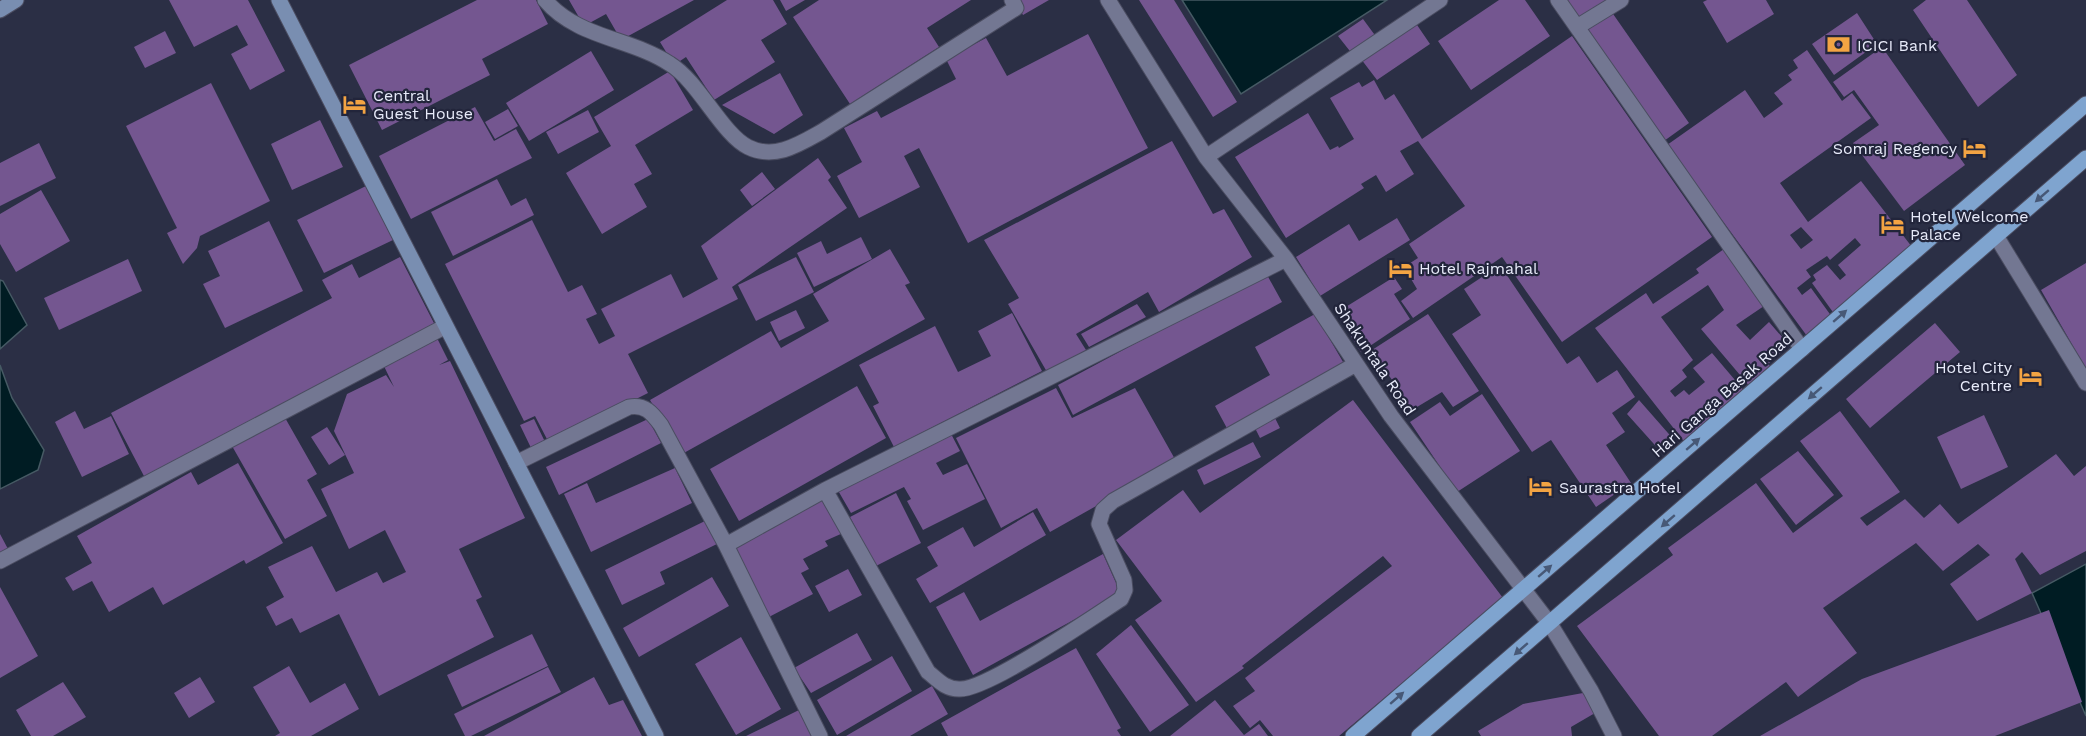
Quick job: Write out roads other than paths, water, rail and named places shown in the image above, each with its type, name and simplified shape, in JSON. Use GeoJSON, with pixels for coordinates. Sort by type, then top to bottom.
{"type":"FeatureCollection","features":[{"type":"Feature","properties":{"kind":"main road","name":"Hari Ganga Basak Road"},"geometry":{"type":"LineString","coordinates":[[1353,736],[2086,104]]}},
{"type":"Feature","properties":{"kind":"main road"},"geometry":{"type":"LineString","coordinates":[[1419,736],[2086,158]]}},
{"type":"Feature","properties":{"kind":"street"},"geometry":{"type":"LineString","coordinates":[[0,10],[16,0]]}},
{"type":"Feature","properties":{"kind":"street"},"geometry":{"type":"LineString","coordinates":[[279,0],[444,327],[656,736]]}},
{"type":"Feature","properties":{"kind":"street"},"geometry":{"type":"LineString","coordinates":[[545,0],[585,30],[641,50],[671,64],[685,76],[747,147],[770,153],[795,147],[820,132],[1016,8],[1012,0]]}},
{"type":"Feature","properties":{"kind":"street","name":"Shakuntala Road"},"geometry":{"type":"LineString","coordinates":[[1108,0],[1206,157],[1286,259],[1391,416],[1550,624],[1591,691],[1614,736]]}},
{"type":"Feature","properties":{"kind":"street"},"geometry":{"type":"LineString","coordinates":[[1206,157],[1440,0]]}},
{"type":"Feature","properties":{"kind":"street"},"geometry":{"type":"LineString","coordinates":[[1558,0],[1802,349]]}},
{"type":"Feature","properties":{"kind":"street"},"geometry":{"type":"LineString","coordinates":[[1577,27],[1620,0]]}},
{"type":"Feature","properties":{"kind":"street"},"geometry":{"type":"LineString","coordinates":[[1996,236],[2086,383]]}},
{"type":"Feature","properties":{"kind":"street"},"geometry":{"type":"LineString","coordinates":[[726,545],[825,490],[1286,259]]}},
{"type":"Feature","properties":{"kind":"street"},"geometry":{"type":"LineString","coordinates":[[0,561],[444,327]]}},
{"type":"Feature","properties":{"kind":"street"},"geometry":{"type":"LineString","coordinates":[[825,490],[928,672],[944,686],[961,690],[1001,674],[1121,599],[1125,590],[1124,580],[1099,524],[1103,510],[1113,501],[1356,364]]}},
{"type":"Feature","properties":{"kind":"street"},"geometry":{"type":"LineString","coordinates":[[516,463],[615,413],[638,405],[651,411],[662,425],[726,545],[820,736]]}},
{"type":"Feature","properties":{"kind":"water"},"geometry":{"type":"Polygon","coordinates":[[[1182,0],[1387,0],[1241,94],[1182,0]]]}},
{"type":"Feature","properties":{"kind":"water"},"geometry":{"type":"Polygon","coordinates":[[[0,280],[3,281],[27,325],[0,349],[0,280]]]}},
{"type":"Feature","properties":{"kind":"water"},"geometry":{"type":"Polygon","coordinates":[[[0,365],[12,398],[44,450],[38,470],[0,489],[0,365]]]}},
{"type":"Feature","properties":{"kind":"water"},"geometry":{"type":"Polygon","coordinates":[[[2086,564],[2086,716],[2032,593],[2086,564]]]}},
{"type":"Feature","properties":{"kind":"place","name":"ICICI Bank"},"geometry":{"type":"Point","coordinates":[1839,45]}},
{"type":"Feature","properties":{"kind":"place","name":"Central Guest House"},"geometry":{"type":"Point","coordinates":[355,104]}},
{"type":"Feature","properties":{"kind":"place","name":"Somraj Regency"},"geometry":{"type":"Point","coordinates":[1975,148]}},
{"type":"Feature","properties":{"kind":"place","name":"Hotel Welcome Palace"},"geometry":{"type":"Point","coordinates":[1892,225]}},
{"type":"Feature","properties":{"kind":"place","name":"Hotel Rajmahal"},"geometry":{"type":"Point","coordinates":[1401,268]}},
{"type":"Feature","properties":{"kind":"place","name":"Hotel City Centre"},"geometry":{"type":"Point","coordinates":[2030,376]}},
{"type":"Feature","properties":{"kind":"place","name":"Saurastra Hotel"},"geometry":{"type":"Point","coordinates":[1541,487]}}]}
